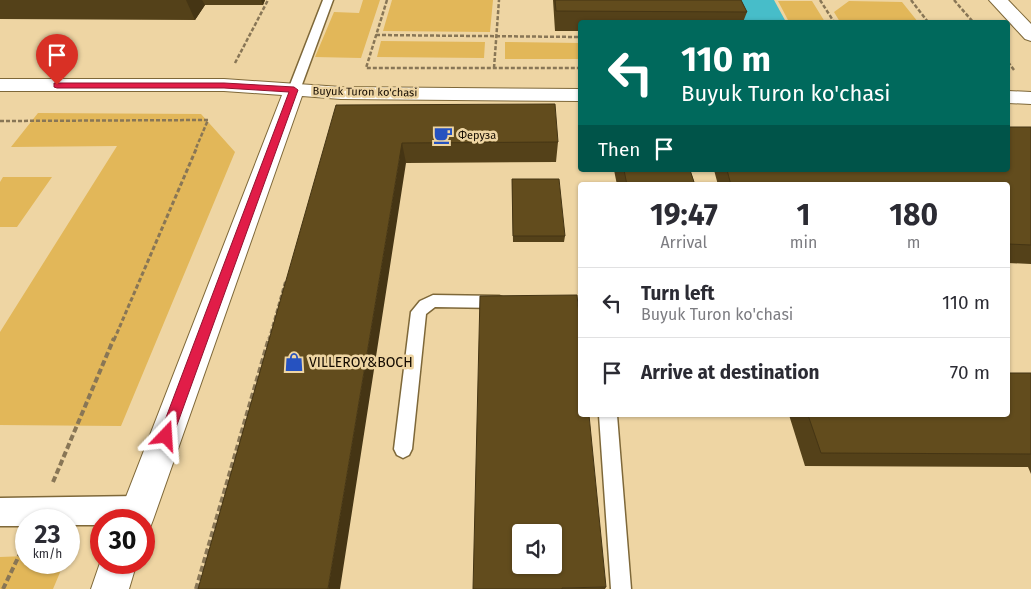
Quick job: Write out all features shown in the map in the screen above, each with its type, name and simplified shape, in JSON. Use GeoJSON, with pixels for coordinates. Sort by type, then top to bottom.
{"type":"FeatureCollection","features":[{"type":"Feature","properties":{"kind":"street"},"geometry":{"type":"LineString","coordinates":[[998,0],[1031,35]]}},
{"type":"Feature","properties":{"kind":"street","name":"Buyuk Turon ko'chasi"},"geometry":{"type":"LineString","coordinates":[[0,85],[224,86],[341,93],[578,94]]}},
{"type":"Feature","properties":{"kind":"street"},"geometry":{"type":"LineString","coordinates":[[139,509],[294,90]]}},
{"type":"Feature","properties":{"kind":"street"},"geometry":{"type":"LineString","coordinates":[[1010,98],[1031,98]]}},
{"type":"Feature","properties":{"kind":"street"},"geometry":{"type":"LineString","coordinates":[[0,512],[15,512]]}},
{"type":"Feature","properties":{"kind":"street"},"geometry":{"type":"LineString","coordinates":[[110,589],[115,574]]}},
{"type":"Feature","properties":{"kind":"lane"},"geometry":{"type":"LineString","coordinates":[[294,90],[328,0]]}},
{"type":"Feature","properties":{"kind":"lane"},"geometry":{"type":"LineString","coordinates":[[403,449],[419,312],[425,304],[433,301],[511,302]]}},
{"type":"Feature","properties":{"kind":"lane"},"geometry":{"type":"LineString","coordinates":[[608,417],[621,589]]}},
{"type":"Feature","properties":{"kind":"path"},"geometry":{"type":"LineString","coordinates":[[234,64],[268,0]]}},
{"type":"Feature","properties":{"kind":"path"},"geometry":{"type":"LineString","coordinates":[[387,0],[366,68],[578,68]]}},
{"type":"Feature","properties":{"kind":"path"},"geometry":{"type":"LineString","coordinates":[[494,68],[499,0]]}},
{"type":"Feature","properties":{"kind":"path"},"geometry":{"type":"LineString","coordinates":[[820,0],[833,20]]}},
{"type":"Feature","properties":{"kind":"path"},"geometry":{"type":"LineString","coordinates":[[911,0],[926,20]]}},
{"type":"Feature","properties":{"kind":"path"},"geometry":{"type":"LineString","coordinates":[[954,0],[971,20]]}},
{"type":"Feature","properties":{"kind":"path"},"geometry":{"type":"LineString","coordinates":[[376,35],[578,37]]}},
{"type":"Feature","properties":{"kind":"path"},"geometry":{"type":"LineString","coordinates":[[0,121],[208,120],[41,509]]}},
{"type":"Feature","properties":{"kind":"path"},"geometry":{"type":"LineString","coordinates":[[196,589],[286,278]]}},
{"type":"Feature","properties":{"kind":"path"},"geometry":{"type":"LineString","coordinates":[[4,589],[15,565]]}},
{"type":"Feature","properties":{"kind":"shaded area"},"geometry":{"type":"Polygon","coordinates":[[[363,0],[380,0],[361,58],[315,57],[334,12],[359,13],[363,0]]]}},
{"type":"Feature","properties":{"kind":"shaded area"},"geometry":{"type":"Polygon","coordinates":[[[392,0],[493,0],[490,32],[383,31],[392,0]]]}},
{"type":"Feature","properties":{"kind":"shaded area"},"geometry":{"type":"Polygon","coordinates":[[[778,1],[812,1],[824,20],[788,20],[778,1]]]}},
{"type":"Feature","properties":{"kind":"shaded area"},"geometry":{"type":"Polygon","coordinates":[[[849,1],[902,2],[916,20],[839,20],[834,12],[849,1]]]}},
{"type":"Feature","properties":{"kind":"shaded area"},"geometry":{"type":"Polygon","coordinates":[[[381,41],[485,42],[484,58],[377,57],[381,41]]]}},
{"type":"Feature","properties":{"kind":"shaded area"},"geometry":{"type":"Polygon","coordinates":[[[505,42],[578,43],[578,59],[505,59],[505,42]]]}},
{"type":"Feature","properties":{"kind":"shaded area"},"geometry":{"type":"Polygon","coordinates":[[[38,113],[201,114],[235,152],[121,426],[0,425],[0,332],[117,146],[11,147],[38,113]]]}},
{"type":"Feature","properties":{"kind":"shaded area"},"geometry":{"type":"Polygon","coordinates":[[[3,177],[52,177],[17,227],[0,227],[0,182],[3,177]]]}},
{"type":"Feature","properties":{"kind":"shaded area"},"geometry":{"type":"Polygon","coordinates":[[[15,556],[15,574],[59,574],[53,589],[0,589],[0,557],[15,556]]]}},
{"type":"Feature","properties":{"kind":"water"},"geometry":{"type":"Polygon","coordinates":[[[734,0],[774,0],[785,20],[743,20],[734,0]]]}},
{"type":"Feature","properties":{"kind":"building"},"geometry":{"type":"Polygon","coordinates":[[[555,0],[741,0],[747,12],[556,11],[555,0]]]}},
{"type":"Feature","properties":{"kind":"building"},"geometry":{"type":"Polygon","coordinates":[[[555,104],[558,142],[402,143],[328,589],[198,589],[336,105],[555,104]]]}},
{"type":"Feature","properties":{"kind":"building"},"geometry":{"type":"Polygon","coordinates":[[[1010,127],[1031,127],[1031,245],[1010,244],[1010,182],[730,182],[728,172],[1010,172],[1010,127]]]}},
{"type":"Feature","properties":{"kind":"building"},"geometry":{"type":"Polygon","coordinates":[[[624,172],[691,172],[694,182],[626,182],[624,172]]]}},
{"type":"Feature","properties":{"kind":"building"},"geometry":{"type":"Polygon","coordinates":[[[512,179],[559,179],[565,236],[513,236],[512,179]]]}},
{"type":"Feature","properties":{"kind":"building"},"geometry":{"type":"Polygon","coordinates":[[[577,295],[578,417],[589,417],[606,587],[473,589],[480,296],[577,295]]]}},
{"type":"Feature","properties":{"kind":"building"},"geometry":{"type":"Polygon","coordinates":[[[1010,373],[1031,373],[1031,454],[821,453],[809,417],[1010,417],[1010,373]]]}},
{"type":"Feature","properties":{"kind":"place","name":"Феруза"},"geometry":{"type":"Point","coordinates":[443,135]}},
{"type":"Feature","properties":{"kind":"place","name":"VILLEROY&BOCH"},"geometry":{"type":"Point","coordinates":[294,362]}},
{"type":"Feature","properties":{"kind":"route"},"geometry":{"type":"LineString","coordinates":[[57,85],[224,86],[294,90],[166,436]]}}]}
